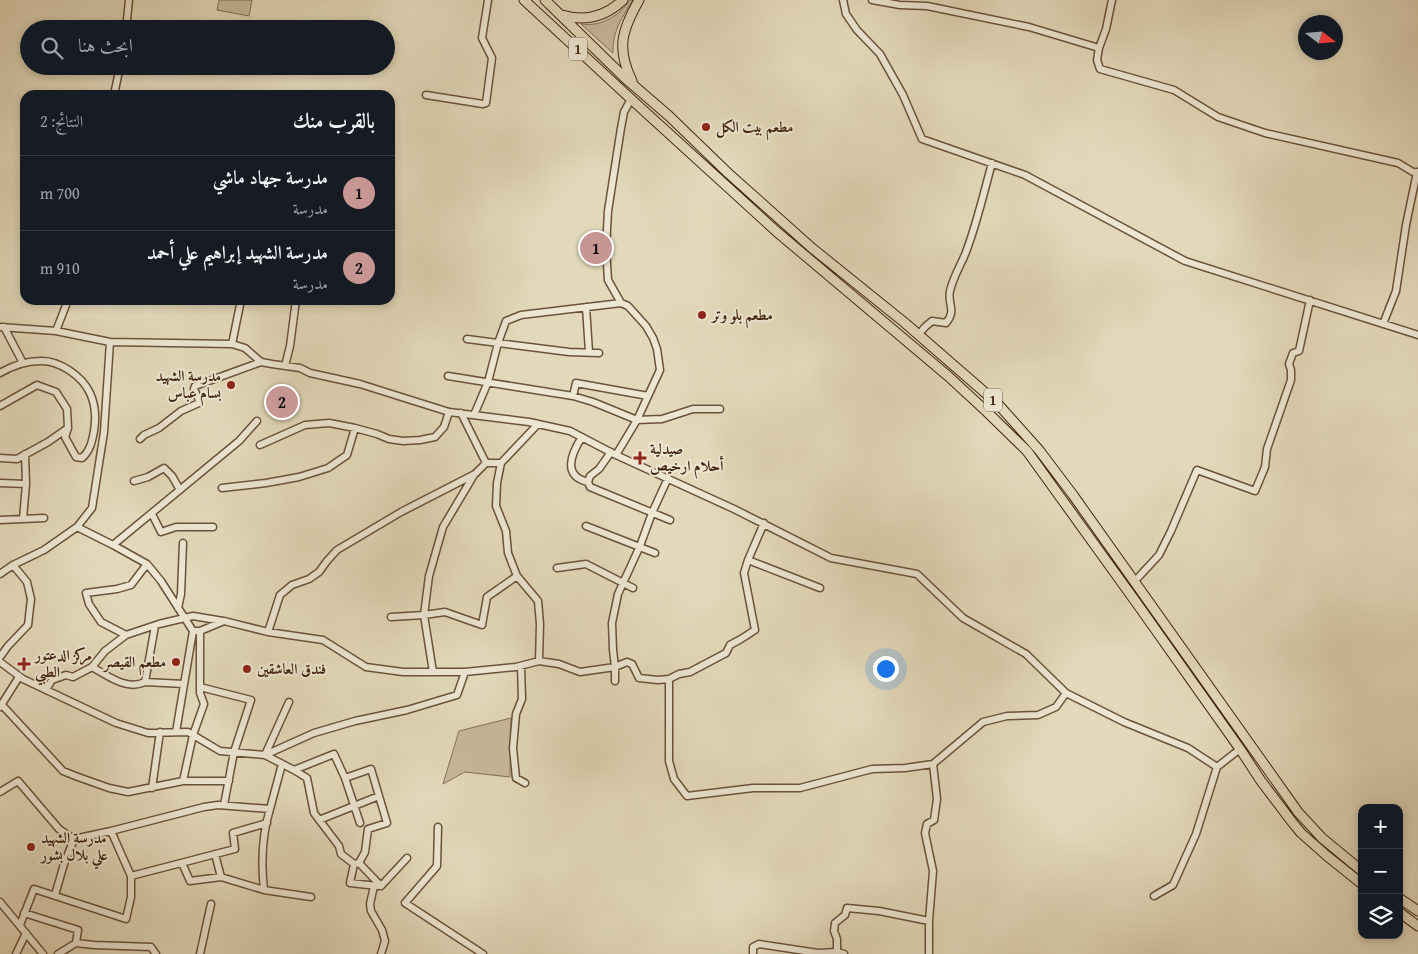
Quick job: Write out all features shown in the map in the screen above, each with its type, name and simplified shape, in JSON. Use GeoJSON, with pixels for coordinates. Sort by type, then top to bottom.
{"type":"FeatureCollection","features":[{"type":"Feature","properties":{"kind":"main road","name":"1"},"geometry":{"type":"LineString","coordinates":[[524,0],[777,232],[948,376],[1027,451],[1261,781],[1301,832],[1358,881]]}},
{"type":"Feature","properties":{"kind":"main road","name":"1"},"geometry":{"type":"LineString","coordinates":[[545,0],[728,173],[812,248],[905,323],[997,404],[1039,450],[1073,495],[1298,812],[1322,838],[1358,868]]}},
{"type":"Feature","properties":{"kind":"main road"},"geometry":{"type":"LineString","coordinates":[[560,15],[572,18],[588,18],[609,11],[623,0]]}},
{"type":"Feature","properties":{"kind":"main road"},"geometry":{"type":"LineString","coordinates":[[634,86],[622,54],[623,37],[628,20],[640,0]]}},
{"type":"Feature","properties":{"kind":"main road"},"geometry":{"type":"LineString","coordinates":[[720,180],[728,173]]}},
{"type":"Feature","properties":{"kind":"main road"},"geometry":{"type":"LineString","coordinates":[[896,333],[905,323]]}},
{"type":"Feature","properties":{"kind":"main road"},"geometry":{"type":"LineString","coordinates":[[971,398],[980,389]]}},
{"type":"Feature","properties":{"kind":"main road"},"geometry":{"type":"LineString","coordinates":[[1138,605],[1147,600]]}},
{"type":"Feature","properties":{"kind":"main road"},"geometry":{"type":"LineString","coordinates":[[1403,901],[1418,911]]}},
{"type":"Feature","properties":{"kind":"main road"},"geometry":{"type":"LineString","coordinates":[[1403,915],[1418,926]]}},
{"type":"Feature","properties":{"kind":"street"},"geometry":{"type":"LineString","coordinates":[[127,20],[129,0]]}},
{"type":"Feature","properties":{"kind":"street"},"geometry":{"type":"LineString","coordinates":[[426,95],[486,103],[492,58],[482,38],[488,0]]}},
{"type":"Feature","properties":{"kind":"street"},"geometry":{"type":"LineString","coordinates":[[843,0],[846,14],[857,30],[880,54],[903,95],[922,138],[1025,175],[1185,261],[1418,335]]}},
{"type":"Feature","properties":{"kind":"street"},"geometry":{"type":"LineString","coordinates":[[872,0],[900,5],[927,6],[1028,27],[1099,48]]}},
{"type":"Feature","properties":{"kind":"street"},"geometry":{"type":"LineString","coordinates":[[1112,0],[1099,48],[1097,60],[1100,69],[1174,90],[1218,117],[1265,133],[1398,163],[1413,172],[1418,172],[1406,225],[1396,291],[1383,324]]}},
{"type":"Feature","properties":{"kind":"street"},"geometry":{"type":"LineString","coordinates":[[115,90],[118,75]]}},
{"type":"Feature","properties":{"kind":"street"},"geometry":{"type":"LineString","coordinates":[[621,303],[608,280],[606,248],[608,211],[621,128],[624,112],[631,99]]}},
{"type":"Feature","properties":{"kind":"street"},"geometry":{"type":"LineString","coordinates":[[918,335],[932,321],[946,324],[950,318],[952,310],[949,294],[966,251],[992,163]]}},
{"type":"Feature","properties":{"kind":"street"},"geometry":{"type":"LineString","coordinates":[[1134,582],[1159,555],[1197,470],[1255,491],[1265,467],[1267,448],[1290,380],[1291,370],[1289,364],[1293,353],[1299,351],[1310,300]]}},
{"type":"Feature","properties":{"kind":"street"},"geometry":{"type":"LineString","coordinates":[[474,415],[488,382],[506,321],[521,315],[621,303],[628,306],[646,326],[653,338],[657,349],[660,370],[636,420],[613,454],[590,476],[588,482],[590,487],[670,520]]}},
{"type":"Feature","properties":{"kind":"street"},"geometry":{"type":"LineString","coordinates":[[56,332],[66,305]]}},
{"type":"Feature","properties":{"kind":"street"},"geometry":{"type":"LineString","coordinates":[[232,344],[240,305]]}},
{"type":"Feature","properties":{"kind":"street"},"geometry":{"type":"LineString","coordinates":[[285,366],[290,346],[295,305]]}},
{"type":"Feature","properties":{"kind":"street"},"geometry":{"type":"LineString","coordinates":[[586,308],[589,352]]}},
{"type":"Feature","properties":{"kind":"street"},"geometry":{"type":"LineString","coordinates":[[2,327],[56,332],[110,342],[232,344],[245,348],[261,362]]}},
{"type":"Feature","properties":{"kind":"street"},"geometry":{"type":"LineString","coordinates":[[2,327],[23,363]]}},
{"type":"Feature","properties":{"kind":"street"},"geometry":{"type":"LineString","coordinates":[[467,339],[569,352],[599,353]]}},
{"type":"Feature","properties":{"kind":"street"},"geometry":{"type":"LineString","coordinates":[[0,574],[13,565],[44,550],[77,527],[92,508],[104,432],[110,342]]}},
{"type":"Feature","properties":{"kind":"street"},"geometry":{"type":"LineString","coordinates":[[0,373],[23,363],[42,360],[69,370],[82,382],[90,393],[95,412],[95,423],[88,453],[82,458],[76,457],[65,437],[68,428],[67,409],[56,392],[37,385],[0,406]]}},
{"type":"Feature","properties":{"kind":"street"},"geometry":{"type":"LineString","coordinates":[[140,439],[159,428],[181,411],[199,403],[194,389],[195,386],[261,362],[300,368],[310,373],[360,384],[449,412],[538,424],[570,431],[613,454],[668,478],[831,558],[917,574],[963,618],[1026,654],[1066,693],[1124,722],[1188,748],[1217,767]]}},
{"type":"Feature","properties":{"kind":"street"},"geometry":{"type":"LineString","coordinates":[[448,376],[572,396],[593,402],[636,420],[662,419],[693,410],[720,409]]}},
{"type":"Feature","properties":{"kind":"street"},"geometry":{"type":"LineString","coordinates":[[572,396],[576,382],[648,396]]}},
{"type":"Feature","properties":{"kind":"street"},"geometry":{"type":"LineString","coordinates":[[260,445],[304,425],[329,423],[355,428],[389,439],[403,441],[420,440],[435,437],[444,427],[449,412]]}},
{"type":"Feature","properties":{"kind":"street"},"geometry":{"type":"LineString","coordinates":[[461,413],[486,463]]}},
{"type":"Feature","properties":{"kind":"street"},"geometry":{"type":"LineString","coordinates":[[113,544],[239,441],[257,421]]}},
{"type":"Feature","properties":{"kind":"street"},"geometry":{"type":"LineString","coordinates":[[538,424],[501,463],[497,482],[496,506],[506,531],[508,553],[517,576],[538,601],[540,624],[539,662]]}},
{"type":"Feature","properties":{"kind":"street"},"geometry":{"type":"LineString","coordinates":[[0,458],[17,459],[48,442],[68,428]]}},
{"type":"Feature","properties":{"kind":"street"},"geometry":{"type":"LineString","coordinates":[[222,488],[299,477],[328,468],[347,455],[355,428]]}},
{"type":"Feature","properties":{"kind":"street"},"geometry":{"type":"LineString","coordinates":[[582,437],[573,452],[572,473],[578,480],[588,482]]}},
{"type":"Feature","properties":{"kind":"street"},"geometry":{"type":"LineString","coordinates":[[23,519],[26,454]]}},
{"type":"Feature","properties":{"kind":"street"},"geometry":{"type":"LineString","coordinates":[[433,672],[424,615],[429,576],[443,527],[475,474],[486,463],[501,463]]}},
{"type":"Feature","properties":{"kind":"street"},"geometry":{"type":"LineString","coordinates":[[134,481],[164,468],[172,476],[180,490]]}},
{"type":"Feature","properties":{"kind":"street"},"geometry":{"type":"LineString","coordinates":[[268,632],[280,595],[292,585],[309,580],[320,572],[337,550],[401,512],[475,474]]}},
{"type":"Feature","properties":{"kind":"street"},"geometry":{"type":"LineString","coordinates":[[615,681],[612,623],[618,594],[668,478]]}},
{"type":"Feature","properties":{"kind":"street"},"geometry":{"type":"LineString","coordinates":[[0,483],[26,484]]}},
{"type":"Feature","properties":{"kind":"street"},"geometry":{"type":"LineString","coordinates":[[152,514],[161,532],[176,526],[213,527]]}},
{"type":"Feature","properties":{"kind":"street"},"geometry":{"type":"LineString","coordinates":[[0,520],[44,518]]}},
{"type":"Feature","properties":{"kind":"street"},"geometry":{"type":"LineString","coordinates":[[46,690],[52,680],[66,675],[73,677],[92,667],[105,651],[126,635],[193,616],[268,632],[323,640],[366,667],[403,672],[465,672],[521,666],[539,662],[559,664],[580,672],[615,667],[627,662],[632,664],[639,678],[658,680],[669,678],[690,672],[726,653],[730,644],[755,630],[744,573],[764,524]]}},
{"type":"Feature","properties":{"kind":"street"},"geometry":{"type":"LineString","coordinates":[[586,526],[655,553]]}},
{"type":"Feature","properties":{"kind":"street"},"geometry":{"type":"LineString","coordinates":[[77,527],[113,544],[147,564],[161,581],[193,631],[176,732]]}},
{"type":"Feature","properties":{"kind":"street"},"geometry":{"type":"LineString","coordinates":[[178,608],[181,594],[183,543]]}},
{"type":"Feature","properties":{"kind":"street"},"geometry":{"type":"LineString","coordinates":[[748,560],[820,588]]}},
{"type":"Feature","properties":{"kind":"street"},"geometry":{"type":"LineString","coordinates":[[126,635],[101,622],[89,604],[86,593],[131,585],[147,564]]}},
{"type":"Feature","properties":{"kind":"street"},"geometry":{"type":"LineString","coordinates":[[557,568],[586,564],[633,588]]}},
{"type":"Feature","properties":{"kind":"street"},"geometry":{"type":"LineString","coordinates":[[0,657],[28,625],[31,599],[28,582],[13,565]]}},
{"type":"Feature","properties":{"kind":"street"},"geometry":{"type":"LineString","coordinates":[[391,618],[445,612],[482,625],[487,597],[517,576]]}},
{"type":"Feature","properties":{"kind":"street"},"geometry":{"type":"LineString","coordinates":[[193,631],[224,622]]}},
{"type":"Feature","properties":{"kind":"street"},"geometry":{"type":"LineString","coordinates":[[145,682],[155,626]]}},
{"type":"Feature","properties":{"kind":"street"},"geometry":{"type":"LineString","coordinates":[[182,781],[193,735],[204,704],[200,693],[200,630]]}},
{"type":"Feature","properties":{"kind":"street"},"geometry":{"type":"LineString","coordinates":[[0,662],[19,677],[116,723],[148,733],[188,732],[220,751],[266,755],[294,770],[307,778],[314,813],[339,846],[341,854],[356,864],[381,886]]}},
{"type":"Feature","properties":{"kind":"street"},"geometry":{"type":"LineString","coordinates":[[521,666],[522,699],[516,714],[513,748],[516,778],[525,783]]}},
{"type":"Feature","properties":{"kind":"street"},"geometry":{"type":"LineString","coordinates":[[92,667],[119,682],[129,685],[145,682],[184,684]]}},
{"type":"Feature","properties":{"kind":"street"},"geometry":{"type":"LineString","coordinates":[[266,755],[314,733],[458,695],[465,672]]}},
{"type":"Feature","properties":{"kind":"street"},"geometry":{"type":"LineString","coordinates":[[19,677],[1,706],[63,771],[109,788],[128,792],[182,781],[229,780]]}},
{"type":"Feature","properties":{"kind":"street"},"geometry":{"type":"LineString","coordinates":[[669,678],[669,761],[674,779],[687,796],[753,788],[800,788],[872,769],[905,768],[934,764],[983,722],[1007,716],[1038,715],[1056,707],[1066,693]]}},
{"type":"Feature","properties":{"kind":"street"},"geometry":{"type":"LineString","coordinates":[[200,687],[250,700],[234,752],[224,805]]}},
{"type":"Feature","properties":{"kind":"street"},"geometry":{"type":"LineString","coordinates":[[266,755],[289,702]]}},
{"type":"Feature","properties":{"kind":"street"},"geometry":{"type":"LineString","coordinates":[[152,788],[160,732]]}},
{"type":"Feature","properties":{"kind":"street"},"geometry":{"type":"LineString","coordinates":[[1154,896],[1173,885],[1196,834],[1217,767],[1240,749]]}},
{"type":"Feature","properties":{"kind":"street"},"geometry":{"type":"LineString","coordinates":[[294,770],[334,754],[345,778],[360,823]]}},
{"type":"Feature","properties":{"kind":"street"},"geometry":{"type":"LineString","coordinates":[[264,890],[262,869],[264,832],[282,764]]}},
{"type":"Feature","properties":{"kind":"street"},"geometry":{"type":"LineString","coordinates":[[929,954],[929,921],[933,871],[925,833],[927,824],[934,820],[937,799],[934,764]]}},
{"type":"Feature","properties":{"kind":"street"},"geometry":{"type":"LineString","coordinates":[[345,778],[371,769],[387,823],[368,829],[365,852],[356,864],[350,883],[381,886],[406,858]]}},
{"type":"Feature","properties":{"kind":"street"},"geometry":{"type":"LineString","coordinates":[[0,792],[18,781],[59,829],[74,839],[111,832],[204,807],[224,805],[270,810]]}},
{"type":"Feature","properties":{"kind":"street"},"geometry":{"type":"LineString","coordinates":[[319,820],[379,796]]}},
{"type":"Feature","properties":{"kind":"street"},"geometry":{"type":"LineString","coordinates":[[131,876],[235,849],[233,833],[267,823]]}},
{"type":"Feature","properties":{"kind":"street"},"geometry":{"type":"LineString","coordinates":[[438,827],[437,866],[405,903],[483,954]]}},
{"type":"Feature","properties":{"kind":"street"},"geometry":{"type":"LineString","coordinates":[[20,925],[34,889],[126,919],[131,897],[131,876],[111,832]]}},
{"type":"Feature","properties":{"kind":"street"},"geometry":{"type":"LineString","coordinates":[[55,895],[74,839]]}},
{"type":"Feature","properties":{"kind":"street"},"geometry":{"type":"LineString","coordinates":[[215,854],[221,877]]}},
{"type":"Feature","properties":{"kind":"street"},"geometry":{"type":"LineString","coordinates":[[182,863],[190,882],[221,877],[264,890],[311,897]]}},
{"type":"Feature","properties":{"kind":"street"},"geometry":{"type":"LineString","coordinates":[[374,886],[370,904],[371,911],[382,930],[385,941],[381,954]]}},
{"type":"Feature","properties":{"kind":"street"},"geometry":{"type":"LineString","coordinates":[[0,902],[44,954]]}},
{"type":"Feature","properties":{"kind":"street"},"geometry":{"type":"LineString","coordinates":[[200,954],[211,904]]}},
{"type":"Feature","properties":{"kind":"street"},"geometry":{"type":"LineString","coordinates":[[836,952],[837,939],[834,923],[845,915],[847,908],[879,911],[929,921]]}},
{"type":"Feature","properties":{"kind":"street"},"geometry":{"type":"LineString","coordinates":[[24,913],[78,930],[76,943]]}},
{"type":"Feature","properties":{"kind":"street"},"geometry":{"type":"LineString","coordinates":[[16,954],[26,933]]}},
{"type":"Feature","properties":{"kind":"street"},"geometry":{"type":"LineString","coordinates":[[58,954],[76,943],[94,946],[151,947],[156,954]]}},
{"type":"Feature","properties":{"kind":"street"},"geometry":{"type":"LineString","coordinates":[[753,954],[753,947],[759,944],[818,953],[836,952],[844,954]]}},
{"type":"Feature","properties":{"kind":"shaded area"},"geometry":{"type":"Polygon","coordinates":[[[219,0],[252,0],[249,16],[217,10],[219,0]]]}},
{"type":"Feature","properties":{"kind":"shaded area"},"geometry":{"type":"Polygon","coordinates":[[[630,0],[633,0],[616,31],[613,53],[581,24],[596,24],[609,19],[621,11],[630,0]]]}},
{"type":"Feature","properties":{"kind":"shaded area"},"geometry":{"type":"Polygon","coordinates":[[[511,718],[510,777],[465,772],[443,784],[459,731],[511,718]]]}},
{"type":"Feature","properties":{"kind":"place","name":"مطعم بيت الكل"},"geometry":{"type":"Point","coordinates":[706,127]}},
{"type":"Feature","properties":{"kind":"place","name":"مدرسة جهاد ماشي"},"geometry":{"type":"Point","coordinates":[596,248]}},
{"type":"Feature","properties":{"kind":"place","name":"مطعم بلو وتر"},"geometry":{"type":"Point","coordinates":[702,315]}},
{"type":"Feature","properties":{"kind":"place","name":"مدرسة الشهيد بسام عباس"},"geometry":{"type":"Point","coordinates":[231,385]}},
{"type":"Feature","properties":{"kind":"place","name":"مدرسة الشهيد إبراهيم علي أحمد"},"geometry":{"type":"Point","coordinates":[282,402]}},
{"type":"Feature","properties":{"kind":"place","name":"صيدلية أحلام ارخيص"},"geometry":{"type":"Point","coordinates":[640,458]}},
{"type":"Feature","properties":{"kind":"place","name":"مطعم القيصر"},"geometry":{"type":"Point","coordinates":[176,662]}},
{"type":"Feature","properties":{"kind":"place","name":"مركز الدعتور الطبي"},"geometry":{"type":"Point","coordinates":[24,664]}},
{"type":"Feature","properties":{"kind":"place","name":"فندق العاشقين"},"geometry":{"type":"Point","coordinates":[247,669]}},
{"type":"Feature","properties":{"kind":"place","name":"مدرسة الشهيد علي بلال بشور"},"geometry":{"type":"Point","coordinates":[31,847]}}]}
